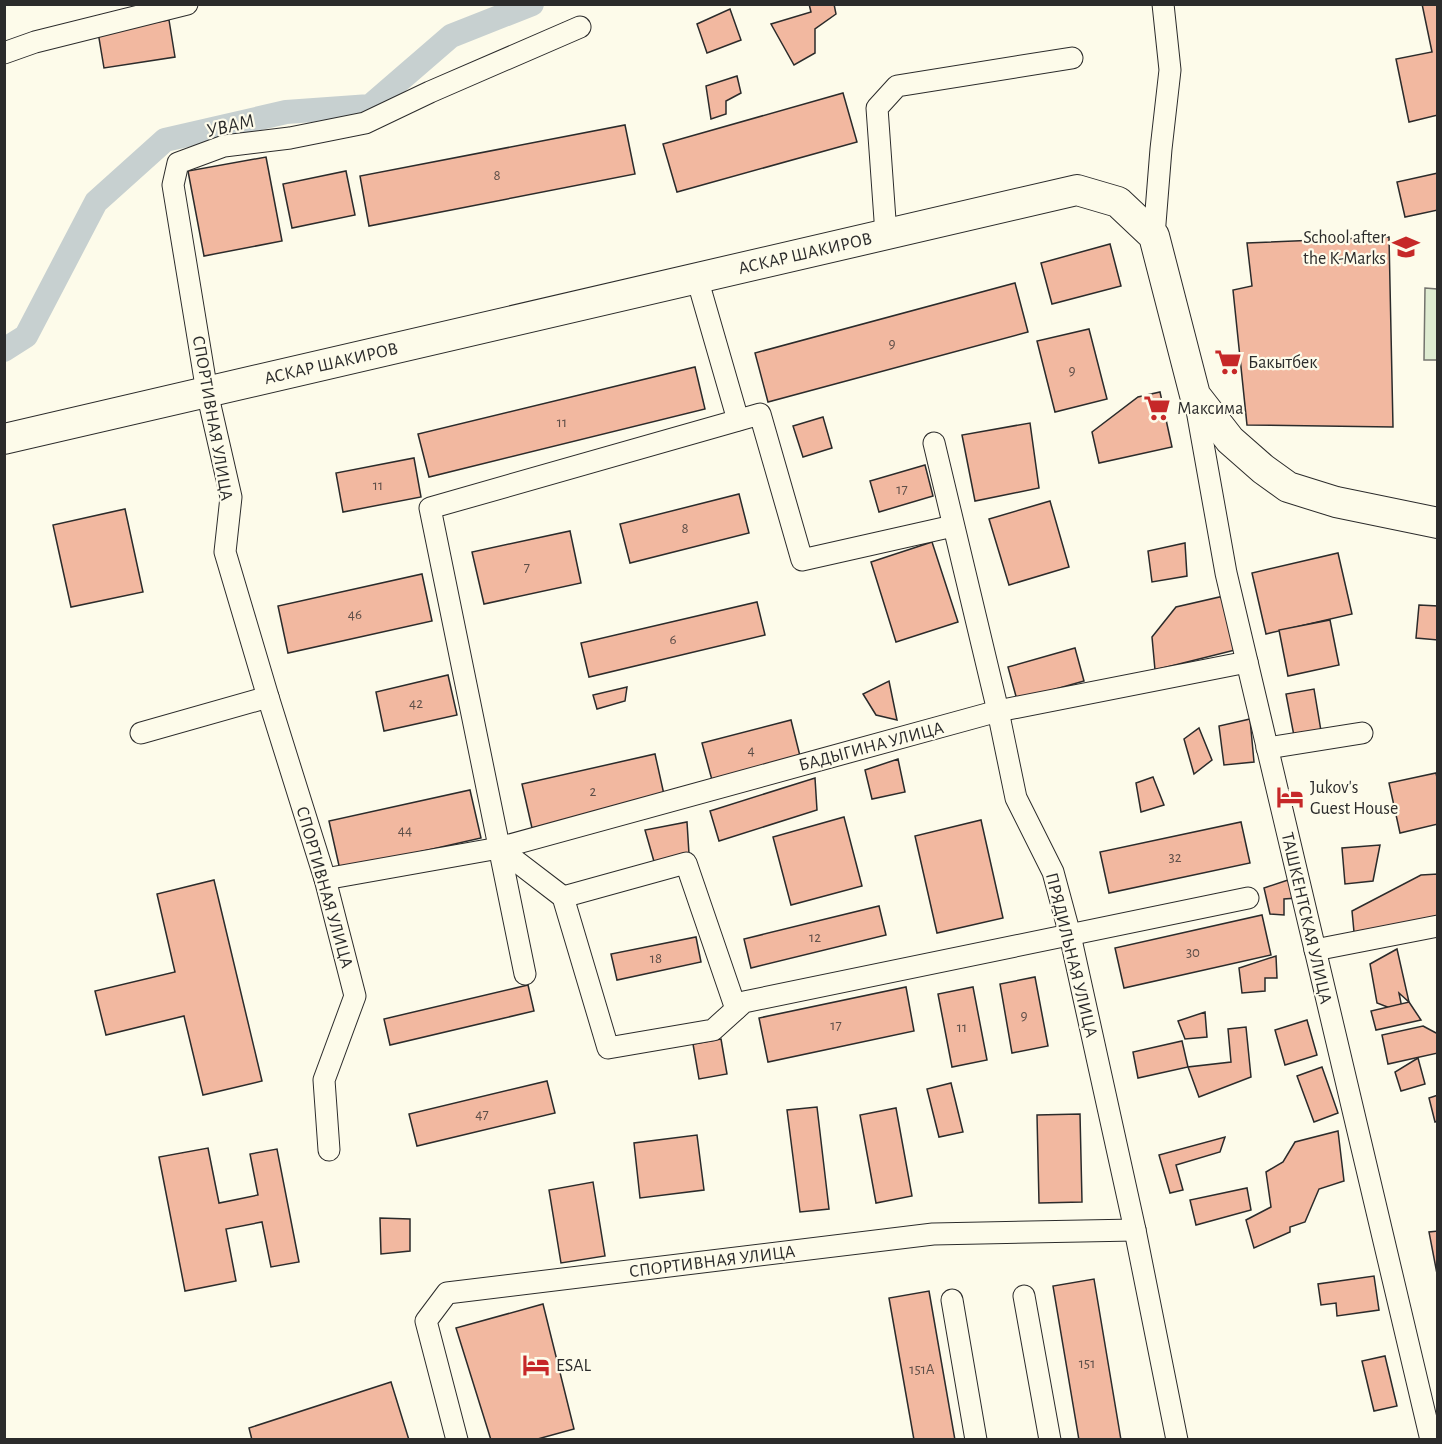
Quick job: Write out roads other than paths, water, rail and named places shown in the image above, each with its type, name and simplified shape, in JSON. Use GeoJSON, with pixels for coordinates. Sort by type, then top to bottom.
{"type":"FeatureCollection","features":[{"type":"Feature","properties":{"kind":"main road","name":"АСКАР ШАКИРОВ"},"geometry":{"type":"LineString","coordinates":[[4,439],[1077,190],[1118,202],[1154,236]]}},
{"type":"Feature","properties":{"kind":"main road"},"geometry":{"type":"LineString","coordinates":[[1154,236],[1194,395],[1230,440],[1288,487],[1336,502],[1437,523]]}},
{"type":"Feature","properties":{"kind":"street"},"geometry":{"type":"LineString","coordinates":[[4,53],[35,42],[187,4]]}},
{"type":"Feature","properties":{"kind":"street"},"geometry":{"type":"LineString","coordinates":[[1154,236],[1170,70],[1163,4]]}},
{"type":"Feature","properties":{"kind":"street","name":"СПОРТИВНАЯ УЛИЦА"},"geometry":{"type":"LineString","coordinates":[[329,1150],[324,1080],[355,996],[325,879],[225,552],[231,497],[207,392],[173,185],[178,163],[224,146],[290,138],[365,123],[430,92],[580,27]]}},
{"type":"Feature","properties":{"kind":"street"},"geometry":{"type":"LineString","coordinates":[[886,234],[877,108],[897,86],[1072,58]]}},
{"type":"Feature","properties":{"kind":"street"},"geometry":{"type":"LineString","coordinates":[[697,278],[738,420]]}},
{"type":"Feature","properties":{"kind":"street","name":"ТАШКЕНТСКАЯ УЛИЦА"},"geometry":{"type":"LineString","coordinates":[[1194,395],[1226,573],[1431,1440]]}},
{"type":"Feature","properties":{"kind":"street"},"geometry":{"type":"LineString","coordinates":[[525,974],[430,508],[760,414],[802,560],[953,526]]}},
{"type":"Feature","properties":{"kind":"street","name":"ПРЯДИЛЬНАЯ УЛИЦА"},"geometry":{"type":"LineString","coordinates":[[934,444],[998,711],[1016,798],[1053,872],[1070,935],[1135,1230],[1177,1440]]}},
{"type":"Feature","properties":{"kind":"street","name":"БАДЫГИНА УЛИЦА"},"geometry":{"type":"LineString","coordinates":[[325,879],[499,848],[998,711],[1247,662]]}},
{"type":"Feature","properties":{"kind":"street"},"geometry":{"type":"LineString","coordinates":[[141,733],[268,697]]}},
{"type":"Feature","properties":{"kind":"street"},"geometry":{"type":"LineString","coordinates":[[1267,748],[1362,733]]}},
{"type":"Feature","properties":{"kind":"street"},"geometry":{"type":"LineString","coordinates":[[499,848],[563,897],[608,1048],[713,1030],[744,1002],[1248,897]]}},
{"type":"Feature","properties":{"kind":"street"},"geometry":{"type":"LineString","coordinates":[[563,897],[686,863],[736,1009]]}},
{"type":"Feature","properties":{"kind":"street"},"geometry":{"type":"LineString","coordinates":[[1315,950],[1437,926]]}},
{"type":"Feature","properties":{"kind":"street","name":"СПОРТИВНАЯ УЛИЦА"},"geometry":{"type":"LineString","coordinates":[[457,1440],[426,1321],[447,1293],[933,1234],[1135,1230]]}},
{"type":"Feature","properties":{"kind":"street"},"geometry":{"type":"LineString","coordinates":[[1024,1296],[1050,1440]]}},
{"type":"Feature","properties":{"kind":"street"},"geometry":{"type":"LineString","coordinates":[[952,1300],[976,1440]]}},
{"type":"Feature","properties":{"kind":"waterway","name":"УВАМ"},"geometry":{"type":"LineString","coordinates":[[4,350],[26,336],[96,202],[165,140],[286,112],[370,106],[451,36],[532,4]]}},
{"type":"Feature","properties":{"kind":"place","name":"School after the K-Marks"},"geometry":{"type":"Point","coordinates":[1406,247]}},
{"type":"Feature","properties":{"kind":"place","name":"Бакытбек"},"geometry":{"type":"Point","coordinates":[1228,362]}},
{"type":"Feature","properties":{"kind":"place","name":"Максима"},"geometry":{"type":"Point","coordinates":[1157,408]}},
{"type":"Feature","properties":{"kind":"place","name":"Jukov's Guest House"},"geometry":{"type":"Point","coordinates":[1290,797]}},
{"type":"Feature","properties":{"kind":"place","name":"ESAL"},"geometry":{"type":"Point","coordinates":[536,1365]}}]}
